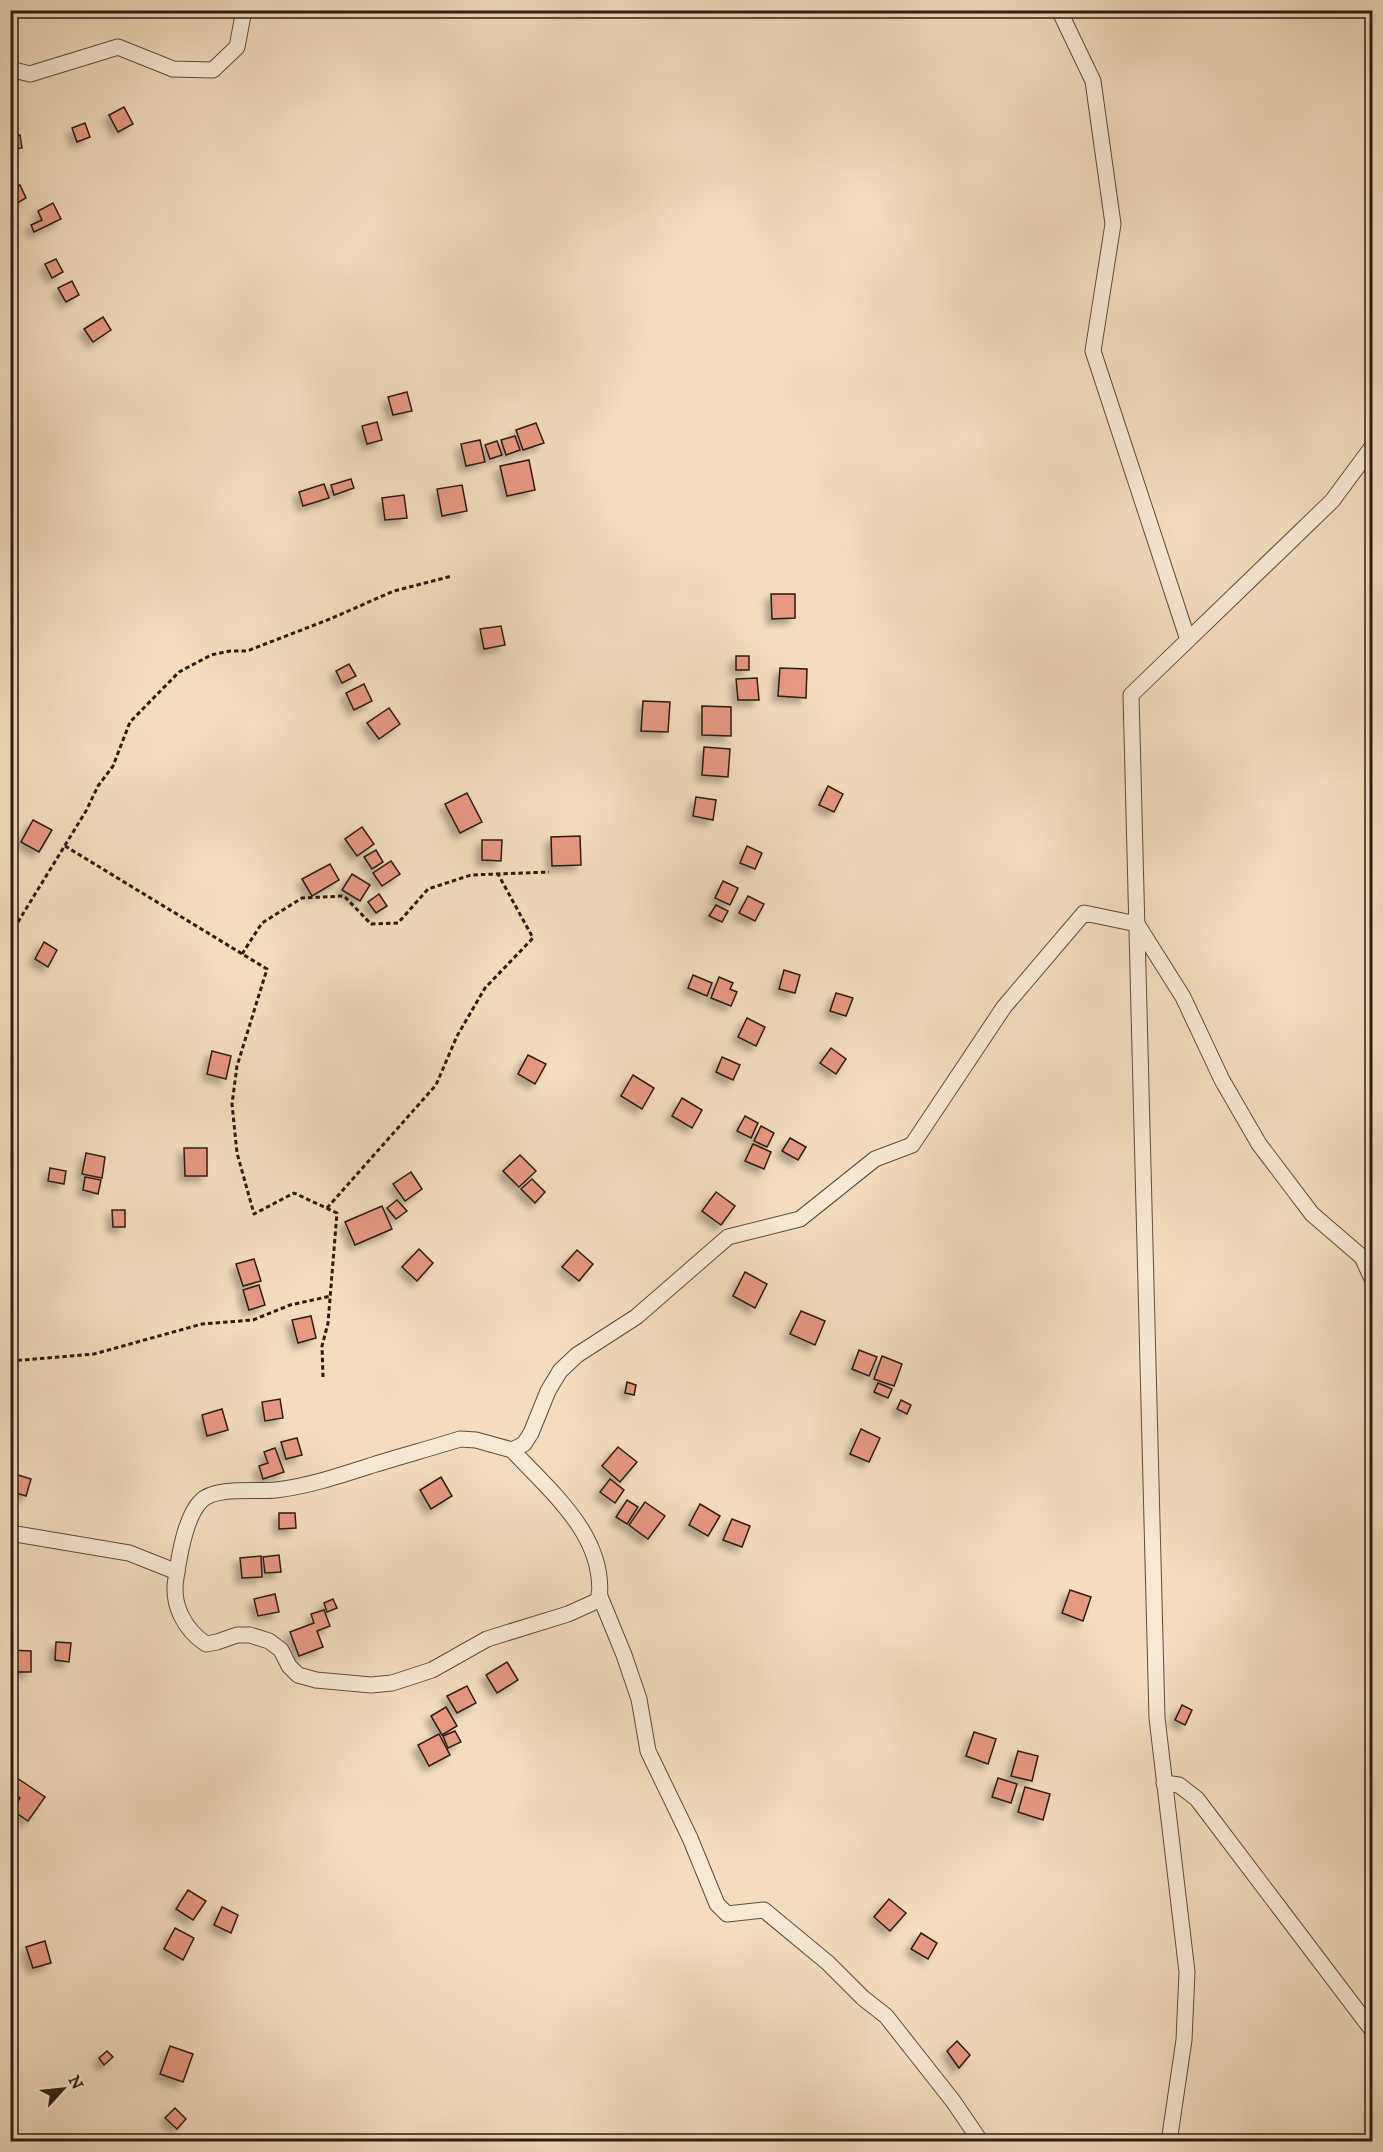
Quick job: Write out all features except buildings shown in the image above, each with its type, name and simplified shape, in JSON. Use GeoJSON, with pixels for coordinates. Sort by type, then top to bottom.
{"type":"FeatureCollection","features":[{"type":"Feature","properties":{"kind":"street"},"geometry":{"type":"LineString","coordinates":[[10,69],[30,74],[118,47],[173,69],[213,70],[237,47],[244,10]]}},
{"type":"Feature","properties":{"kind":"street"},"geometry":{"type":"LineString","coordinates":[[1059,10],[1093,81],[1113,224],[1093,351],[1188,640]]}},
{"type":"Feature","properties":{"kind":"street"},"geometry":{"type":"LineString","coordinates":[[1169,2142],[1184,2040],[1187,1971],[1156,1718],[1131,695],[1332,501],[1372,447]]}},
{"type":"Feature","properties":{"kind":"street"},"geometry":{"type":"LineString","coordinates":[[512,1450],[524,1444],[531,1433],[548,1391],[560,1371],[577,1355],[636,1317],[728,1237],[800,1219],[875,1159],[912,1145],[1004,1007],[1084,913],[1137,924],[1183,997],[1222,1080],[1259,1143],[1312,1214],[1362,1257],[1372,1280]]}},
{"type":"Feature","properties":{"kind":"street"},"geometry":{"type":"LineString","coordinates":[[460,1439],[476,1440],[512,1450],[573,1517],[588,1540],[600,1581],[599,1600],[568,1614],[487,1639],[432,1670],[392,1683],[371,1685],[316,1680],[298,1675],[289,1666],[281,1650],[269,1641],[250,1635],[237,1635],[206,1644],[194,1636],[182,1620],[174,1588],[177,1572],[190,1519],[201,1501],[211,1494],[276,1490],[327,1480],[460,1439]]}},
{"type":"Feature","properties":{"kind":"street"},"geometry":{"type":"LineString","coordinates":[[10,1533],[129,1553],[177,1572]]}},
{"type":"Feature","properties":{"kind":"street"},"geometry":{"type":"LineString","coordinates":[[599,1594],[639,1699],[648,1751],[690,1838],[717,1904],[727,1914],[764,1910],[828,1963],[863,1998],[886,2016],[981,2142]]}},
{"type":"Feature","properties":{"kind":"street"},"geometry":{"type":"LineString","coordinates":[[1164,1783],[1179,1785],[1197,1799],[1372,2030]]}},
{"type":"Feature","properties":{"kind":"path"},"geometry":{"type":"LineString","coordinates":[[10,935],[86,811],[98,786],[113,766],[130,722],[179,672],[211,655],[230,651],[247,651],[394,591],[452,576]]}},
{"type":"Feature","properties":{"kind":"path"},"geometry":{"type":"LineString","coordinates":[[65,846],[267,969],[237,1066],[232,1104],[237,1153],[254,1214],[294,1192],[337,1213],[328,1323],[322,1346],[323,1377]]}},
{"type":"Feature","properties":{"kind":"path"},"geometry":{"type":"LineString","coordinates":[[242,954],[262,923],[302,898],[344,896],[370,924],[398,923],[428,889],[471,875],[549,872]]}},
{"type":"Feature","properties":{"kind":"path"},"geometry":{"type":"LineString","coordinates":[[327,1208],[436,1085],[457,1036],[485,988],[533,938],[498,874]]}},
{"type":"Feature","properties":{"kind":"path"},"geometry":{"type":"LineString","coordinates":[[10,1361],[94,1354],[202,1324],[253,1320],[290,1305],[331,1296]]}}]}
